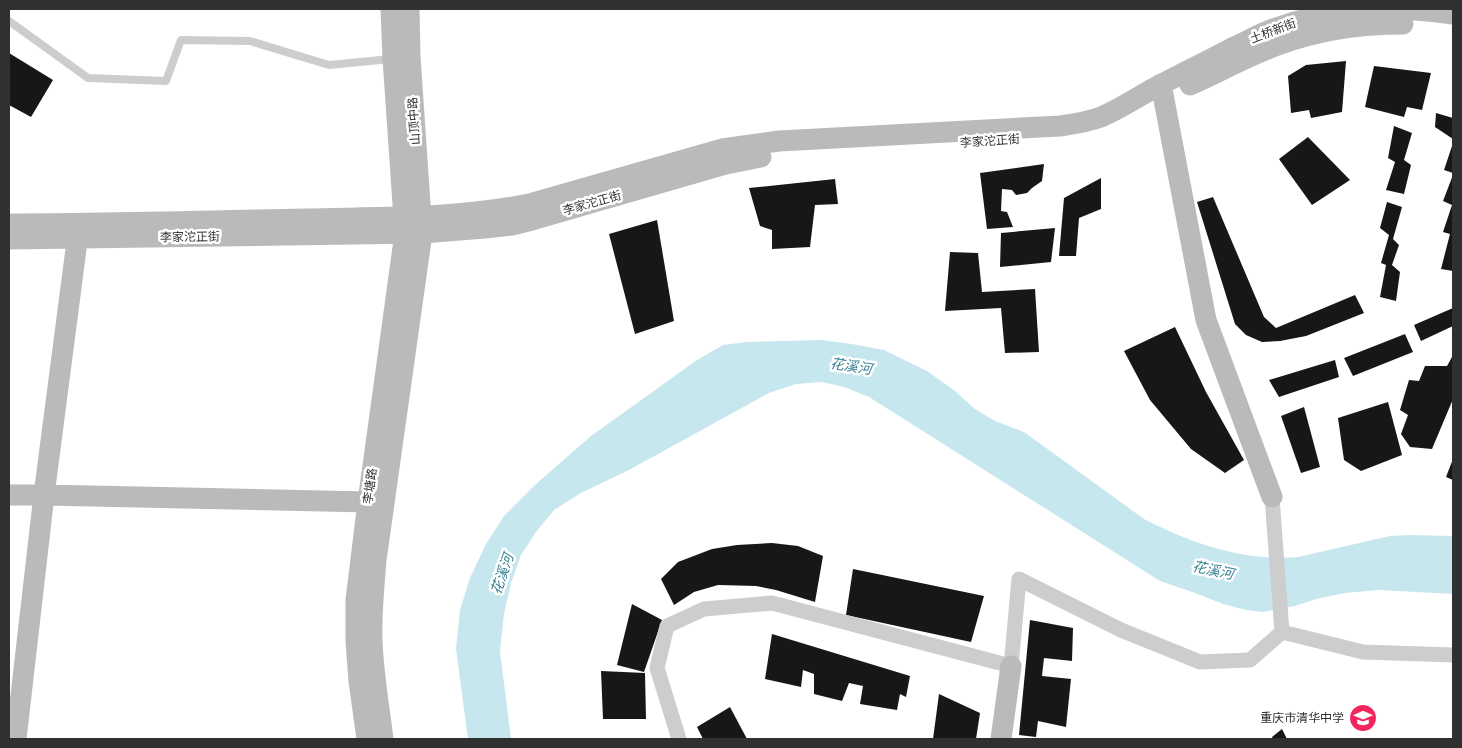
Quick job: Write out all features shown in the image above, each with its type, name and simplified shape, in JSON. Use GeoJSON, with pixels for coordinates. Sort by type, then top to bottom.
{"type":"FeatureCollection","features":[{"type":"Feature","properties":{"kind":"main road","name":"山顶中路"},"geometry":{"type":"LineString","coordinates":[[391,9],[393,59],[413,225]]}},
{"type":"Feature","properties":{"kind":"main road","name":"山顶中路"},"geometry":{"type":"LineString","coordinates":[[409,9],[413,225]]}},
{"type":"Feature","properties":{"kind":"main road","name":"土桥新街"},"geometry":{"type":"LineString","coordinates":[[1162,91],[1271,30],[1313,17],[1386,9],[1453,14]]}},
{"type":"Feature","properties":{"kind":"main road","name":"土桥新街"},"geometry":{"type":"LineString","coordinates":[[1162,91],[1294,39],[1316,34],[1387,24],[1416,24],[1453,28]]}},
{"type":"Feature","properties":{"kind":"main road","name":"李家沱正街"},"geometry":{"type":"LineString","coordinates":[[9,239],[78,231],[413,225],[486,228],[512,225],[726,164],[754,158],[784,154],[1084,133],[1105,127],[1162,91]]}},
{"type":"Feature","properties":{"kind":"main road"},"geometry":{"type":"LineString","coordinates":[[1162,91],[1206,320],[1272,497]]}},
{"type":"Feature","properties":{"kind":"main road","name":"李家沱正街"},"geometry":{"type":"LineString","coordinates":[[9,224],[78,231]]}},
{"type":"Feature","properties":{"kind":"main road","name":"李塘路"},"geometry":{"type":"LineString","coordinates":[[367,739],[359,681],[356,641],[356,600],[368,502],[413,225]]}},
{"type":"Feature","properties":{"kind":"main road","name":"李塘路"},"geometry":{"type":"LineString","coordinates":[[383,739],[375,681],[372,639],[373,595],[413,225]]}},
{"type":"Feature","properties":{"kind":"main road"},"geometry":{"type":"LineString","coordinates":[[16,739],[44,495],[78,231]]}},
{"type":"Feature","properties":{"kind":"main road"},"geometry":{"type":"LineString","coordinates":[[9,495],[368,502]]}},
{"type":"Feature","properties":{"kind":"main road"},"geometry":{"type":"LineString","coordinates":[[1001,739],[1011,666]]}},
{"type":"Feature","properties":{"kind":"street"},"geometry":{"type":"LineString","coordinates":[[1272,497],[1282,632]]}},
{"type":"Feature","properties":{"kind":"street"},"geometry":{"type":"LineString","coordinates":[[679,739],[656,668],[666,626],[704,609],[772,603],[1011,666],[1019,579],[1122,630],[1200,662],[1250,660],[1282,632]]}},
{"type":"Feature","properties":{"kind":"street"},"geometry":{"type":"LineString","coordinates":[[1282,632],[1363,652],[1453,655]]}},
{"type":"Feature","properties":{"kind":"lane"},"geometry":{"type":"LineString","coordinates":[[9,21],[88,78],[166,81],[181,40],[250,41],[329,64],[393,59]]}},
{"type":"Feature","properties":{"kind":"water","name":"花溪河"},"geometry":{"type":"Polygon","coordinates":[[[821,340],[884,350],[927,371],[955,391],[975,409],[995,421],[1024,432],[1144,519],[1180,536],[1218,549],[1258,557],[1298,557],[1390,536],[1453,536],[1453,594],[1379,590],[1345,593],[1263,612],[1223,604],[1160,581],[869,397],[844,387],[822,382],[796,384],[769,393],[629,470],[581,493],[554,510],[536,532],[521,555],[511,583],[504,614],[500,651],[511,739],[468,739],[456,649],[460,610],[470,578],[486,544],[504,516],[536,484],[591,436],[697,360],[723,345],[747,342],[821,340]]]}},
{"type":"Feature","properties":{"kind":"building"},"geometry":{"type":"Polygon","coordinates":[[[9,53],[53,80],[31,117],[9,105],[9,53]]]}},
{"type":"Feature","properties":{"kind":"building"},"geometry":{"type":"Polygon","coordinates":[[[1346,61],[1342,112],[1311,118],[1309,110],[1291,113],[1288,76],[1306,65],[1346,61]]]}},
{"type":"Feature","properties":{"kind":"building"},"geometry":{"type":"Polygon","coordinates":[[[1374,66],[1431,73],[1422,110],[1407,107],[1404,117],[1365,107],[1374,66]]]}},
{"type":"Feature","properties":{"kind":"building"},"geometry":{"type":"Polygon","coordinates":[[[1436,113],[1453,118],[1453,139],[1435,127],[1436,113]]]}},
{"type":"Feature","properties":{"kind":"building"},"geometry":{"type":"Polygon","coordinates":[[[1394,126],[1412,133],[1404,160],[1411,165],[1404,194],[1386,190],[1395,162],[1388,158],[1394,126]]]}},
{"type":"Feature","properties":{"kind":"building"},"geometry":{"type":"Polygon","coordinates":[[[1308,137],[1350,180],[1312,205],[1279,159],[1308,137]]]}},
{"type":"Feature","properties":{"kind":"building"},"geometry":{"type":"Polygon","coordinates":[[[1453,143],[1453,173],[1444,170],[1453,143]]]}},
{"type":"Feature","properties":{"kind":"building"},"geometry":{"type":"Polygon","coordinates":[[[1044,164],[1042,181],[1027,193],[1016,195],[1012,190],[1002,189],[1001,211],[1007,212],[1013,227],[987,229],[980,173],[1044,164]]]}},
{"type":"Feature","properties":{"kind":"building"},"geometry":{"type":"Polygon","coordinates":[[[1453,175],[1453,271],[1441,269],[1450,234],[1443,232],[1452,205],[1443,201],[1453,175]]]}},
{"type":"Feature","properties":{"kind":"building"},"geometry":{"type":"Polygon","coordinates":[[[1101,178],[1101,209],[1079,218],[1076,256],[1059,256],[1064,198],[1101,178]]]}},
{"type":"Feature","properties":{"kind":"building"},"geometry":{"type":"Polygon","coordinates":[[[835,179],[838,204],[815,205],[810,247],[772,249],[772,230],[760,226],[749,188],[835,179]]]}},
{"type":"Feature","properties":{"kind":"building"},"geometry":{"type":"Polygon","coordinates":[[[1213,197],[1264,317],[1276,328],[1355,295],[1364,313],[1306,336],[1280,341],[1262,342],[1246,335],[1235,324],[1197,202],[1213,197]]]}},
{"type":"Feature","properties":{"kind":"building"},"geometry":{"type":"Polygon","coordinates":[[[1387,202],[1402,207],[1393,239],[1399,245],[1392,265],[1400,272],[1396,301],[1380,297],[1386,265],[1381,263],[1389,235],[1380,228],[1387,202]]]}},
{"type":"Feature","properties":{"kind":"building"},"geometry":{"type":"Polygon","coordinates":[[[657,220],[674,321],[635,334],[609,234],[657,220]]]}},
{"type":"Feature","properties":{"kind":"building"},"geometry":{"type":"Polygon","coordinates":[[[1055,228],[1051,262],[1000,267],[1001,233],[1055,228]]]}},
{"type":"Feature","properties":{"kind":"building"},"geometry":{"type":"Polygon","coordinates":[[[950,252],[978,253],[982,292],[1035,289],[1039,352],[1005,353],[1001,308],[945,311],[950,252]]]}},
{"type":"Feature","properties":{"kind":"building"},"geometry":{"type":"Polygon","coordinates":[[[1453,308],[1453,326],[1421,341],[1414,325],[1453,308]]]}},
{"type":"Feature","properties":{"kind":"building"},"geometry":{"type":"Polygon","coordinates":[[[1175,327],[1206,392],[1244,460],[1225,473],[1191,449],[1150,400],[1124,351],[1175,327]]]}},
{"type":"Feature","properties":{"kind":"building"},"geometry":{"type":"Polygon","coordinates":[[[1405,334],[1413,352],[1353,376],[1344,358],[1405,334]]]}},
{"type":"Feature","properties":{"kind":"building"},"geometry":{"type":"Polygon","coordinates":[[[1452,357],[1453,399],[1432,449],[1410,447],[1401,434],[1408,415],[1400,410],[1409,380],[1419,381],[1425,366],[1447,366],[1452,357]]]}},
{"type":"Feature","properties":{"kind":"building"},"geometry":{"type":"Polygon","coordinates":[[[1335,360],[1339,377],[1279,397],[1269,380],[1335,360]]]}},
{"type":"Feature","properties":{"kind":"building"},"geometry":{"type":"Polygon","coordinates":[[[1388,402],[1402,455],[1361,471],[1344,460],[1338,418],[1388,402]]]}},
{"type":"Feature","properties":{"kind":"building"},"geometry":{"type":"Polygon","coordinates":[[[1304,407],[1320,467],[1301,473],[1281,416],[1304,407]]]}},
{"type":"Feature","properties":{"kind":"building"},"geometry":{"type":"Polygon","coordinates":[[[1453,459],[1453,480],[1446,477],[1453,459]]]}},
{"type":"Feature","properties":{"kind":"building"},"geometry":{"type":"Polygon","coordinates":[[[772,543],[798,546],[823,556],[815,602],[756,586],[718,585],[694,592],[674,605],[661,579],[678,562],[712,549],[772,543]]]}},
{"type":"Feature","properties":{"kind":"building"},"geometry":{"type":"Polygon","coordinates":[[[853,569],[984,596],[971,642],[846,615],[853,569]]]}},
{"type":"Feature","properties":{"kind":"building"},"geometry":{"type":"Polygon","coordinates":[[[632,604],[662,620],[644,672],[617,665],[632,604]]]}},
{"type":"Feature","properties":{"kind":"building"},"geometry":{"type":"Polygon","coordinates":[[[1030,620],[1073,628],[1072,661],[1044,658],[1042,676],[1071,679],[1066,727],[1038,721],[1036,737],[1019,735],[1030,620]]]}},
{"type":"Feature","properties":{"kind":"building"},"geometry":{"type":"Polygon","coordinates":[[[772,634],[910,676],[906,697],[900,694],[897,710],[860,704],[863,686],[849,683],[842,701],[814,694],[814,674],[803,670],[801,687],[765,679],[772,634]]]}},
{"type":"Feature","properties":{"kind":"building"},"geometry":{"type":"Polygon","coordinates":[[[601,671],[645,673],[646,719],[603,719],[601,671]]]}},
{"type":"Feature","properties":{"kind":"building"},"geometry":{"type":"Polygon","coordinates":[[[939,694],[980,713],[976,739],[933,739],[939,694]]]}},
{"type":"Feature","properties":{"kind":"building"},"geometry":{"type":"Polygon","coordinates":[[[730,707],[747,739],[703,739],[697,727],[730,707]]]}},
{"type":"Feature","properties":{"kind":"building"},"geometry":{"type":"Polygon","coordinates":[[[1282,729],[1287,739],[1273,739],[1272,737],[1282,729]]]}},
{"type":"Feature","properties":{"kind":"place","name":"重庆市清华中学"},"geometry":{"type":"Point","coordinates":[1363,718]}}]}
